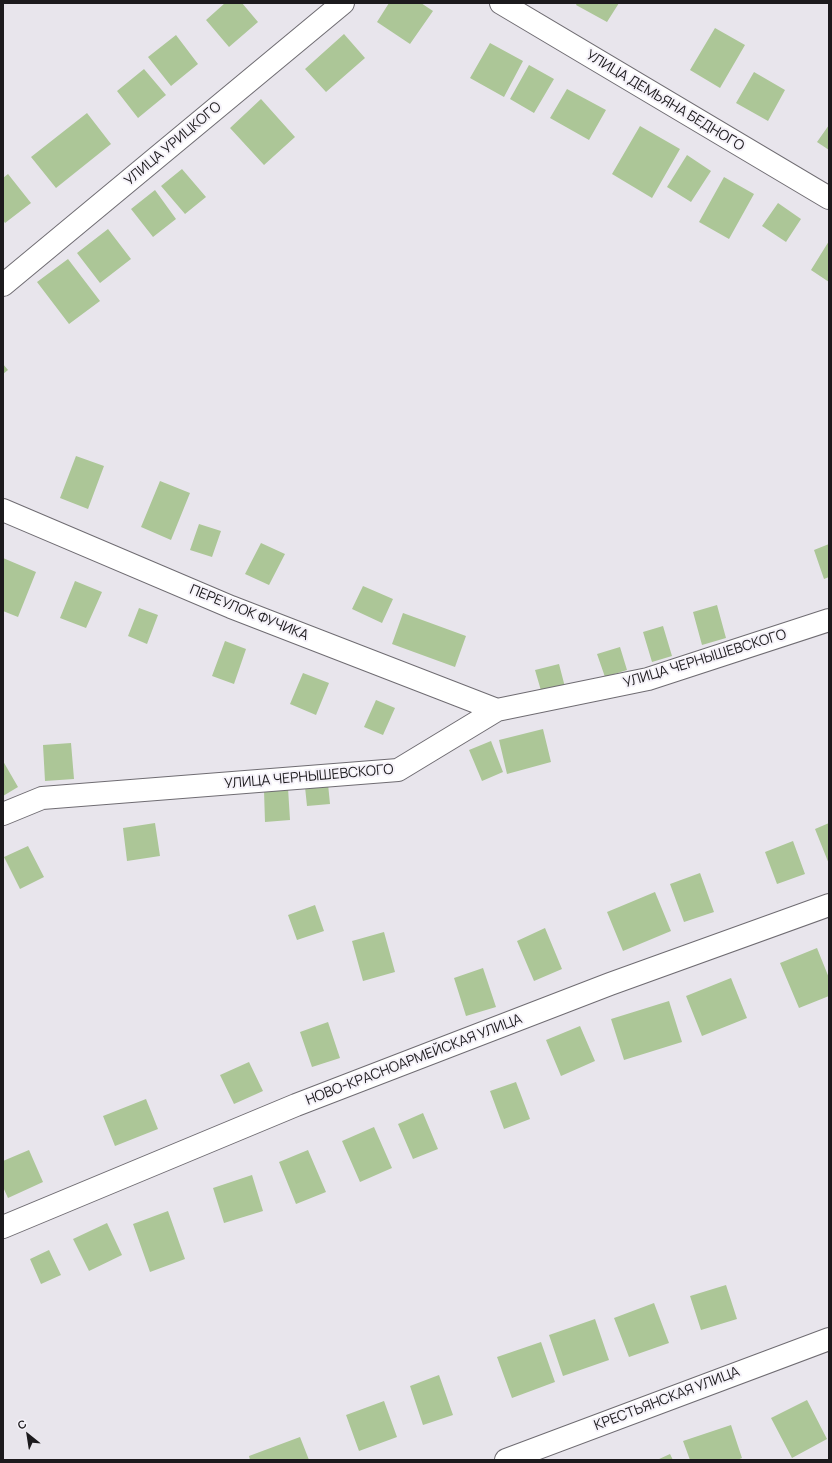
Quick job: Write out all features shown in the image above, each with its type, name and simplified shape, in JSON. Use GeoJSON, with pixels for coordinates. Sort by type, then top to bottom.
{"type":"FeatureCollection","features":[{"type":"Feature","properties":{"kind":"street","name":"УЛИЦА УРИЦКОГО"},"geometry":{"type":"LineString","coordinates":[[3,285],[343,3]]}},
{"type":"Feature","properties":{"kind":"street","name":"УЛИЦА ДЕМЬЯНА БЕДНОГО"},"geometry":{"type":"LineString","coordinates":[[500,3],[829,198]]}},
{"type":"Feature","properties":{"kind":"street","name":"ПЕРЕУЛОК ФУЧИКА"},"geometry":{"type":"LineString","coordinates":[[3,510],[231,607],[497,710]]}},
{"type":"Feature","properties":{"kind":"street","name":"УЛИЦА ЧЕРНЫШЕВСКОГО"},"geometry":{"type":"LineString","coordinates":[[3,814],[42,798],[398,770],[497,710],[648,679],[829,620]]}},
{"type":"Feature","properties":{"kind":"street","name":"НОВО-КРАСНОАРМЕЙСКАЯ УЛИЦА"},"geometry":{"type":"LineString","coordinates":[[3,1227],[296,1105],[610,984],[829,904]]}},
{"type":"Feature","properties":{"kind":"street","name":"КРЕСТЬЯНСКАЯ УЛИЦА"},"geometry":{"type":"LineString","coordinates":[[506,1460],[829,1339]]}},
{"type":"Feature","properties":{"kind":"building"},"geometry":{"type":"Polygon","coordinates":[[[225,3],[242,3],[258,22],[229,47],[206,20],[225,3]]]}},
{"type":"Feature","properties":{"kind":"building"},"geometry":{"type":"Polygon","coordinates":[[[389,3],[421,3],[433,11],[410,44],[377,22],[389,3]]]}},
{"type":"Feature","properties":{"kind":"building"},"geometry":{"type":"Polygon","coordinates":[[[577,3],[619,3],[607,22],[576,5],[577,3]]]}},
{"type":"Feature","properties":{"kind":"building"},"geometry":{"type":"Polygon","coordinates":[[[715,28],[745,45],[720,88],[690,70],[715,28]]]}},
{"type":"Feature","properties":{"kind":"building"},"geometry":{"type":"Polygon","coordinates":[[[344,34],[365,58],[326,92],[305,69],[344,34]]]}},
{"type":"Feature","properties":{"kind":"building"},"geometry":{"type":"Polygon","coordinates":[[[176,35],[198,64],[171,86],[148,57],[176,35]]]}},
{"type":"Feature","properties":{"kind":"building"},"geometry":{"type":"Polygon","coordinates":[[[490,43],[523,61],[504,97],[470,78],[490,43]]]}},
{"type":"Feature","properties":{"kind":"building"},"geometry":{"type":"Polygon","coordinates":[[[529,65],[554,79],[534,113],[510,99],[529,65]]]}},
{"type":"Feature","properties":{"kind":"building"},"geometry":{"type":"Polygon","coordinates":[[[144,69],[166,95],[138,118],[117,91],[144,69]]]}},
{"type":"Feature","properties":{"kind":"building"},"geometry":{"type":"Polygon","coordinates":[[[754,72],[785,90],[768,121],[736,103],[754,72]]]}},
{"type":"Feature","properties":{"kind":"building"},"geometry":{"type":"Polygon","coordinates":[[[567,89],[606,110],[589,140],[550,118],[567,89]]]}},
{"type":"Feature","properties":{"kind":"building"},"geometry":{"type":"Polygon","coordinates":[[[261,99],[295,137],[264,165],[230,128],[261,99]]]}},
{"type":"Feature","properties":{"kind":"building"},"geometry":{"type":"Polygon","coordinates":[[[87,113],[111,144],[56,188],[31,157],[87,113]]]}},
{"type":"Feature","properties":{"kind":"building"},"geometry":{"type":"Polygon","coordinates":[[[829,125],[829,150],[817,142],[829,125]]]}},
{"type":"Feature","properties":{"kind":"building"},"geometry":{"type":"Polygon","coordinates":[[[640,126],[680,149],[652,198],[612,174],[640,126]]]}},
{"type":"Feature","properties":{"kind":"building"},"geometry":{"type":"Polygon","coordinates":[[[687,155],[711,171],[691,202],[667,187],[687,155]]]}},
{"type":"Feature","properties":{"kind":"building"},"geometry":{"type":"Polygon","coordinates":[[[182,169],[206,197],[185,214],[161,186],[182,169]]]}},
{"type":"Feature","properties":{"kind":"building"},"geometry":{"type":"Polygon","coordinates":[[[8,174],[31,203],[5,223],[3,220],[3,178],[8,174]]]}},
{"type":"Feature","properties":{"kind":"building"},"geometry":{"type":"Polygon","coordinates":[[[724,177],[754,194],[729,239],[699,222],[724,177]]]}},
{"type":"Feature","properties":{"kind":"building"},"geometry":{"type":"Polygon","coordinates":[[[155,190],[176,219],[153,237],[131,209],[155,190]]]}},
{"type":"Feature","properties":{"kind":"building"},"geometry":{"type":"Polygon","coordinates":[[[778,203],[801,219],[786,242],[762,226],[778,203]]]}},
{"type":"Feature","properties":{"kind":"building"},"geometry":{"type":"Polygon","coordinates":[[[108,229],[131,259],[100,283],[77,253],[108,229]]]}},
{"type":"Feature","properties":{"kind":"building"},"geometry":{"type":"Polygon","coordinates":[[[829,241],[829,282],[811,270],[829,241]]]}},
{"type":"Feature","properties":{"kind":"building"},"geometry":{"type":"Polygon","coordinates":[[[68,259],[100,301],[69,324],[37,282],[68,259]]]}},
{"type":"Feature","properties":{"kind":"building"},"geometry":{"type":"Polygon","coordinates":[[[3,364],[8,370],[3,374],[3,364]]]}},
{"type":"Feature","properties":{"kind":"building"},"geometry":{"type":"Polygon","coordinates":[[[76,456],[104,466],[88,509],[60,498],[76,456]]]}},
{"type":"Feature","properties":{"kind":"building"},"geometry":{"type":"Polygon","coordinates":[[[160,481],[190,493],[171,540],[141,527],[160,481]]]}},
{"type":"Feature","properties":{"kind":"building"},"geometry":{"type":"Polygon","coordinates":[[[199,524],[221,531],[212,557],[190,550],[199,524]]]}},
{"type":"Feature","properties":{"kind":"building"},"geometry":{"type":"Polygon","coordinates":[[[261,543],[285,554],[269,585],[245,574],[261,543]]]}},
{"type":"Feature","properties":{"kind":"building"},"geometry":{"type":"Polygon","coordinates":[[[829,544],[829,577],[824,579],[814,550],[829,544]]]}},
{"type":"Feature","properties":{"kind":"building"},"geometry":{"type":"Polygon","coordinates":[[[3,558],[36,572],[18,617],[3,611],[3,558]]]}},
{"type":"Feature","properties":{"kind":"building"},"geometry":{"type":"Polygon","coordinates":[[[75,581],[102,592],[86,628],[60,618],[75,581]]]}},
{"type":"Feature","properties":{"kind":"building"},"geometry":{"type":"Polygon","coordinates":[[[363,586],[393,599],[382,623],[352,609],[363,586]]]}},
{"type":"Feature","properties":{"kind":"building"},"geometry":{"type":"Polygon","coordinates":[[[717,605],[726,638],[702,645],[693,612],[717,605]]]}},
{"type":"Feature","properties":{"kind":"building"},"geometry":{"type":"Polygon","coordinates":[[[139,608],[158,615],[147,644],[128,636],[139,608]]]}},
{"type":"Feature","properties":{"kind":"building"},"geometry":{"type":"Polygon","coordinates":[[[403,613],[466,636],[455,667],[392,644],[403,613]]]}},
{"type":"Feature","properties":{"kind":"building"},"geometry":{"type":"Polygon","coordinates":[[[663,626],[672,656],[652,662],[643,632],[663,626]]]}},
{"type":"Feature","properties":{"kind":"building"},"geometry":{"type":"Polygon","coordinates":[[[225,641],[246,649],[234,684],[212,676],[225,641]]]}},
{"type":"Feature","properties":{"kind":"building"},"geometry":{"type":"Polygon","coordinates":[[[620,647],[627,670],[605,677],[597,654],[620,647]]]}},
{"type":"Feature","properties":{"kind":"building"},"geometry":{"type":"Polygon","coordinates":[[[559,664],[565,687],[542,694],[535,670],[559,664]]]}},
{"type":"Feature","properties":{"kind":"building"},"geometry":{"type":"Polygon","coordinates":[[[303,673],[329,683],[316,715],[290,704],[303,673]]]}},
{"type":"Feature","properties":{"kind":"building"},"geometry":{"type":"Polygon","coordinates":[[[376,700],[395,708],[383,735],[364,727],[376,700]]]}},
{"type":"Feature","properties":{"kind":"building"},"geometry":{"type":"Polygon","coordinates":[[[543,729],[551,762],[507,774],[499,740],[543,729]]]}},
{"type":"Feature","properties":{"kind":"building"},"geometry":{"type":"Polygon","coordinates":[[[491,741],[503,772],[482,781],[469,750],[491,741]]]}},
{"type":"Feature","properties":{"kind":"building"},"geometry":{"type":"Polygon","coordinates":[[[71,743],[74,779],[45,781],[43,745],[71,743]]]}},
{"type":"Feature","properties":{"kind":"building"},"geometry":{"type":"Polygon","coordinates":[[[3,761],[18,787],[3,796],[3,761]]]}},
{"type":"Feature","properties":{"kind":"building"},"geometry":{"type":"Polygon","coordinates":[[[328,784],[330,804],[307,806],[305,787],[328,784]]]}},
{"type":"Feature","properties":{"kind":"building"},"geometry":{"type":"Polygon","coordinates":[[[288,788],[290,820],[265,822],[264,790],[288,788]]]}},
{"type":"Feature","properties":{"kind":"building"},"geometry":{"type":"Polygon","coordinates":[[[155,823],[160,856],[127,861],[123,828],[155,823]]]}},
{"type":"Feature","properties":{"kind":"building"},"geometry":{"type":"Polygon","coordinates":[[[829,823],[829,864],[815,829],[829,823]]]}},
{"type":"Feature","properties":{"kind":"building"},"geometry":{"type":"Polygon","coordinates":[[[793,841],[805,874],[777,884],[765,852],[793,841]]]}},
{"type":"Feature","properties":{"kind":"building"},"geometry":{"type":"Polygon","coordinates":[[[28,846],[44,877],[20,889],[4,857],[28,846]]]}},
{"type":"Feature","properties":{"kind":"building"},"geometry":{"type":"Polygon","coordinates":[[[700,873],[714,912],[684,922],[670,884],[700,873]]]}},
{"type":"Feature","properties":{"kind":"building"},"geometry":{"type":"Polygon","coordinates":[[[655,892],[671,931],[623,951],[607,912],[655,892]]]}},
{"type":"Feature","properties":{"kind":"building"},"geometry":{"type":"Polygon","coordinates":[[[315,905],[324,931],[297,940],[288,915],[315,905]]]}},
{"type":"Feature","properties":{"kind":"building"},"geometry":{"type":"Polygon","coordinates":[[[545,928],[562,969],[534,981],[517,941],[545,928]]]}},
{"type":"Feature","properties":{"kind":"building"},"geometry":{"type":"Polygon","coordinates":[[[384,932],[395,972],[363,981],[352,941],[384,932]]]}},
{"type":"Feature","properties":{"kind":"building"},"geometry":{"type":"Polygon","coordinates":[[[817,948],[829,978],[829,996],[799,1008],[780,963],[817,948]]]}},
{"type":"Feature","properties":{"kind":"building"},"geometry":{"type":"Polygon","coordinates":[[[483,968],[496,1007],[466,1016],[454,978],[483,968]]]}},
{"type":"Feature","properties":{"kind":"building"},"geometry":{"type":"Polygon","coordinates":[[[731,978],[747,1018],[702,1036],[686,996],[731,978]]]}},
{"type":"Feature","properties":{"kind":"building"},"geometry":{"type":"Polygon","coordinates":[[[669,1001],[682,1042],[624,1060],[611,1019],[669,1001]]]}},
{"type":"Feature","properties":{"kind":"building"},"geometry":{"type":"Polygon","coordinates":[[[328,1022],[340,1058],[312,1067],[300,1032],[328,1022]]]}},
{"type":"Feature","properties":{"kind":"building"},"geometry":{"type":"Polygon","coordinates":[[[580,1026],[595,1061],[561,1076],[546,1040],[580,1026]]]}},
{"type":"Feature","properties":{"kind":"building"},"geometry":{"type":"Polygon","coordinates":[[[249,1062],[263,1091],[234,1104],[220,1075],[249,1062]]]}},
{"type":"Feature","properties":{"kind":"building"},"geometry":{"type":"Polygon","coordinates":[[[516,1082],[530,1119],[504,1129],[490,1091],[516,1082]]]}},
{"type":"Feature","properties":{"kind":"building"},"geometry":{"type":"Polygon","coordinates":[[[146,1099],[158,1129],[115,1146],[103,1116],[146,1099]]]}},
{"type":"Feature","properties":{"kind":"building"},"geometry":{"type":"Polygon","coordinates":[[[423,1113],[438,1149],[413,1159],[398,1124],[423,1113]]]}},
{"type":"Feature","properties":{"kind":"building"},"geometry":{"type":"Polygon","coordinates":[[[374,1127],[392,1168],[360,1182],[342,1141],[374,1127]]]}},
{"type":"Feature","properties":{"kind":"building"},"geometry":{"type":"Polygon","coordinates":[[[29,1150],[43,1182],[8,1198],[3,1187],[3,1161],[29,1150]]]}},
{"type":"Feature","properties":{"kind":"building"},"geometry":{"type":"Polygon","coordinates":[[[308,1150],[326,1192],[296,1204],[279,1162],[308,1150]]]}},
{"type":"Feature","properties":{"kind":"building"},"geometry":{"type":"Polygon","coordinates":[[[252,1175],[263,1211],[224,1223],[213,1188],[252,1175]]]}},
{"type":"Feature","properties":{"kind":"building"},"geometry":{"type":"Polygon","coordinates":[[[168,1211],[185,1259],[150,1272],[133,1224],[168,1211]]]}},
{"type":"Feature","properties":{"kind":"building"},"geometry":{"type":"Polygon","coordinates":[[[107,1223],[122,1255],[89,1271],[73,1239],[107,1223]]]}},
{"type":"Feature","properties":{"kind":"building"},"geometry":{"type":"Polygon","coordinates":[[[49,1250],[61,1275],[41,1284],[30,1259],[49,1250]]]}},
{"type":"Feature","properties":{"kind":"building"},"geometry":{"type":"Polygon","coordinates":[[[726,1285],[737,1319],[701,1330],[690,1296],[726,1285]]]}},
{"type":"Feature","properties":{"kind":"building"},"geometry":{"type":"Polygon","coordinates":[[[654,1303],[669,1343],[629,1357],[614,1318],[654,1303]]]}},
{"type":"Feature","properties":{"kind":"building"},"geometry":{"type":"Polygon","coordinates":[[[595,1319],[609,1360],[563,1376],[549,1335],[595,1319]]]}},
{"type":"Feature","properties":{"kind":"building"},"geometry":{"type":"Polygon","coordinates":[[[541,1342],[555,1382],[512,1398],[497,1357],[541,1342]]]}},
{"type":"Feature","properties":{"kind":"building"},"geometry":{"type":"Polygon","coordinates":[[[439,1375],[453,1415],[423,1425],[410,1386],[439,1375]]]}},
{"type":"Feature","properties":{"kind":"building"},"geometry":{"type":"Polygon","coordinates":[[[807,1400],[827,1439],[792,1458],[771,1418],[807,1400]]]}},
{"type":"Feature","properties":{"kind":"building"},"geometry":{"type":"Polygon","coordinates":[[[384,1401],[397,1437],[359,1451],[346,1415],[384,1401]]]}},
{"type":"Feature","properties":{"kind":"building"},"geometry":{"type":"Polygon","coordinates":[[[731,1425],[742,1458],[737,1460],[690,1460],[683,1441],[731,1425]]]}},
{"type":"Feature","properties":{"kind":"building"},"geometry":{"type":"Polygon","coordinates":[[[300,1437],[309,1460],[250,1460],[249,1456],[300,1437]]]}},
{"type":"Feature","properties":{"kind":"building"},"geometry":{"type":"Polygon","coordinates":[[[670,1454],[673,1460],[657,1460],[670,1454]]]}}]}
